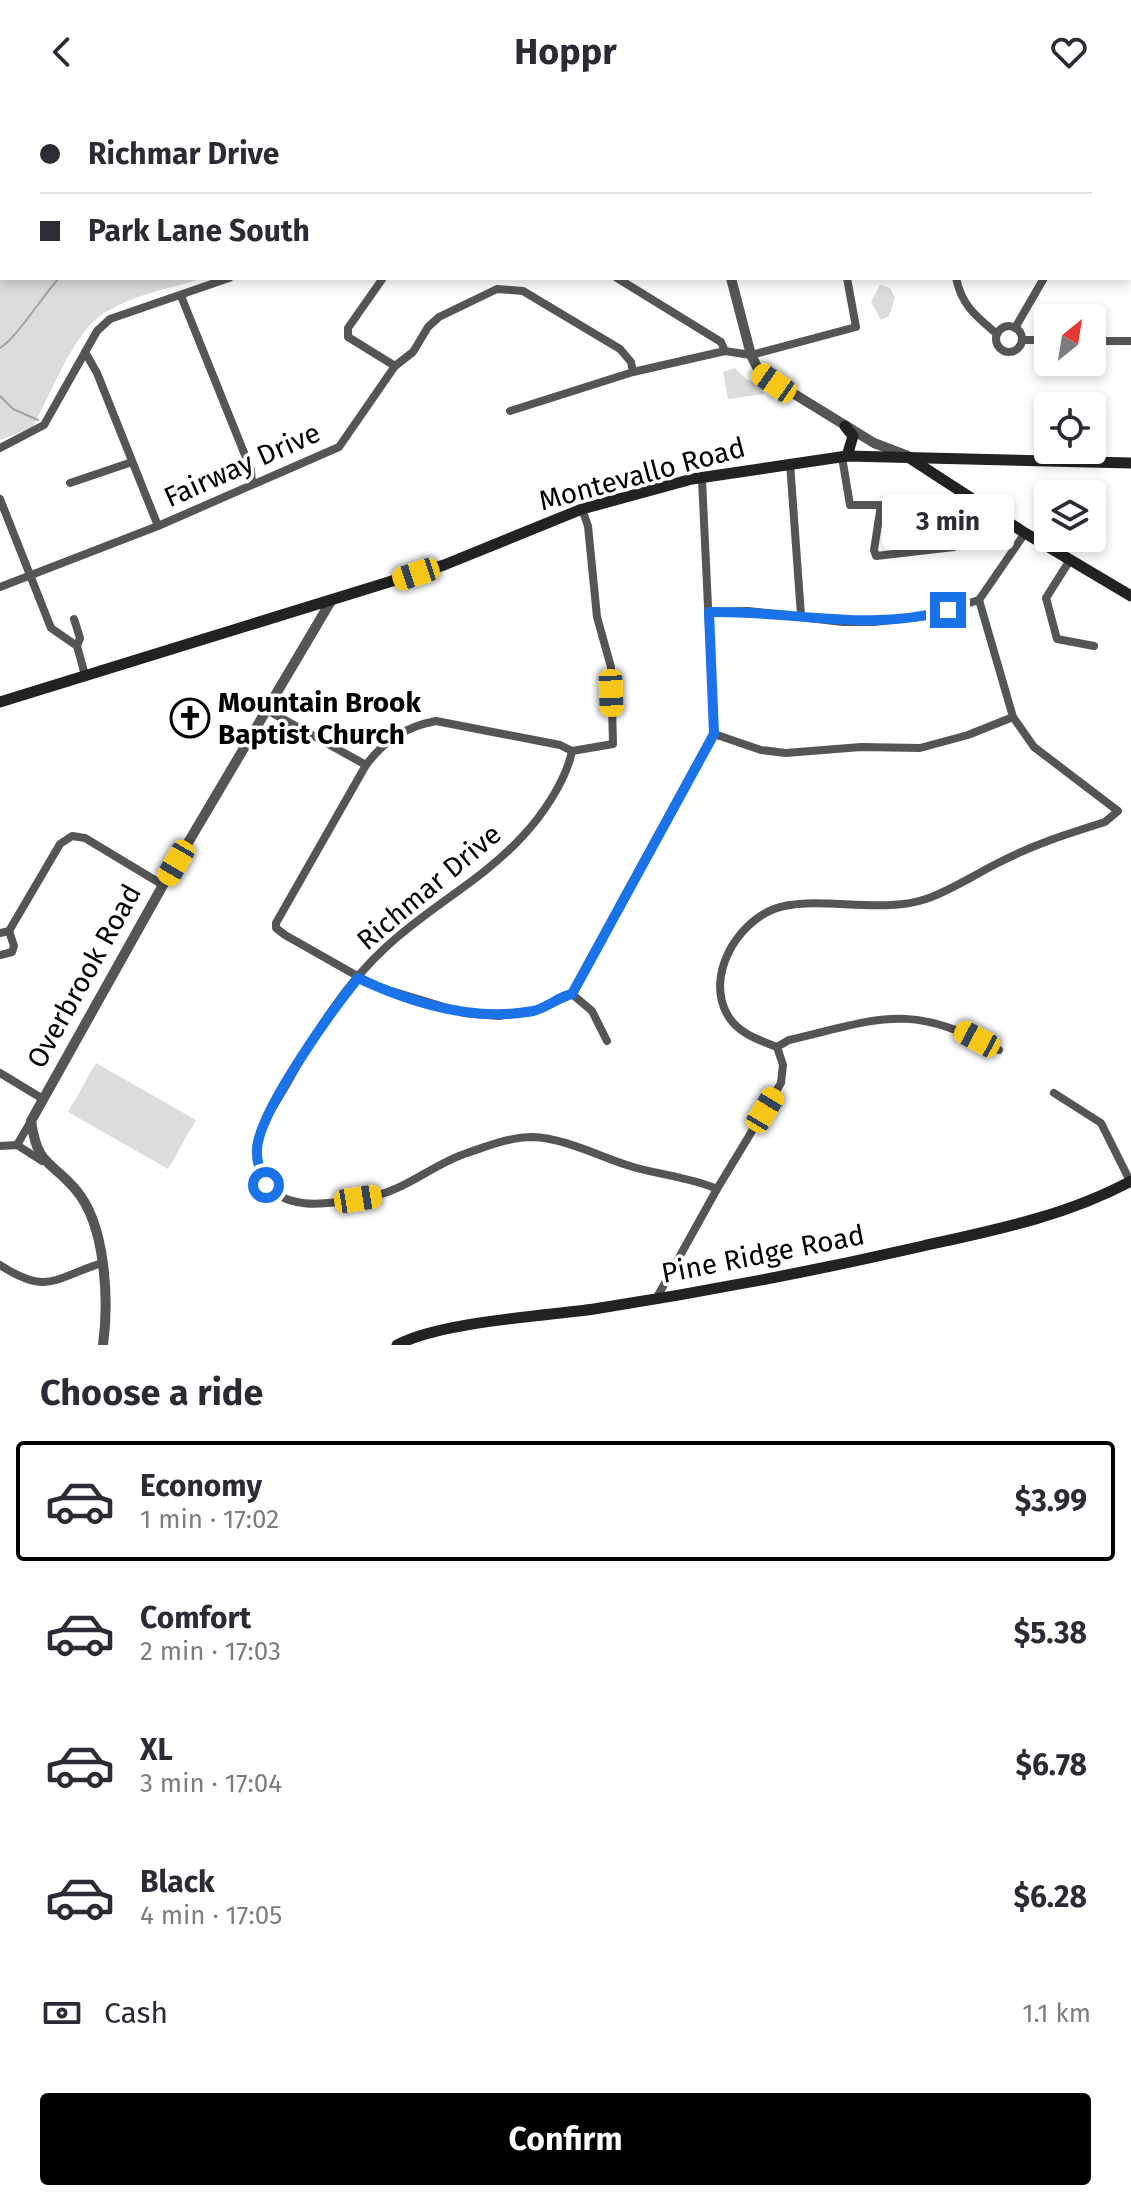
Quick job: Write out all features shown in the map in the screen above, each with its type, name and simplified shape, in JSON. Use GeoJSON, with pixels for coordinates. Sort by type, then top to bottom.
{"type":"FeatureCollection","features":[{"type":"Feature","properties":{"kind":"main road"},"geometry":{"type":"LineString","coordinates":[[844,457],[853,436],[845,426]]}},
{"type":"Feature","properties":{"kind":"main road"},"geometry":{"type":"LineString","coordinates":[[908,456],[1025,533],[1131,596]]}},
{"type":"Feature","properties":{"kind":"main road","name":"Montevallo Road"},"geometry":{"type":"LineString","coordinates":[[0,702],[444,565],[582,509],[702,479],[844,457],[1131,463]]}},
{"type":"Feature","properties":{"kind":"main road"},"geometry":{"type":"LineString","coordinates":[[952,484],[952,470],[958,460]]}},
{"type":"Feature","properties":{"kind":"main road","name":"Pine Ridge Road"},"geometry":{"type":"LineString","coordinates":[[397,1345],[438,1332],[656,1299],[835,1267],[1040,1219],[1130,1181]]}},
{"type":"Feature","properties":{"kind":"street"},"geometry":{"type":"LineString","coordinates":[[0,448],[44,425],[97,331],[110,319],[224,280]]}},
{"type":"Feature","properties":{"kind":"street"},"geometry":{"type":"LineString","coordinates":[[382,280],[348,328],[348,337],[395,366]]}},
{"type":"Feature","properties":{"kind":"street"},"geometry":{"type":"LineString","coordinates":[[620,280],[721,342],[725,351]]}},
{"type":"Feature","properties":{"kind":"street"},"geometry":{"type":"LineString","coordinates":[[732,280],[751,355],[760,373],[845,426],[908,456]]}},
{"type":"Feature","properties":{"kind":"street"},"geometry":{"type":"LineString","coordinates":[[510,411],[633,372],[725,351],[751,355],[856,327],[847,280]]}},
{"type":"Feature","properties":{"kind":"street"},"geometry":{"type":"LineString","coordinates":[[956,280],[960,297],[969,311],[997,334]]}},
{"type":"Feature","properties":{"kind":"street"},"geometry":{"type":"LineString","coordinates":[[1015,328],[1043,280]]}},
{"type":"Feature","properties":{"kind":"street","name":"Fairway Drive"},"geometry":{"type":"LineString","coordinates":[[0,587],[158,526],[339,447],[395,366],[413,352],[439,317],[480,296],[508,288],[523,291],[620,349],[631,362],[633,372]]}},
{"type":"Feature","properties":{"kind":"street"},"geometry":{"type":"LineString","coordinates":[[181,296],[251,470],[252,483]]}},
{"type":"Feature","properties":{"kind":"street"},"geometry":{"type":"LineString","coordinates":[[1015,328],[1003,327],[997,334],[997,345],[1003,352],[1016,351],[1022,340]]}},
{"type":"Feature","properties":{"kind":"street"},"geometry":{"type":"LineString","coordinates":[[1015,328],[1022,340]]}},
{"type":"Feature","properties":{"kind":"street"},"geometry":{"type":"LineString","coordinates":[[1022,340],[1034,340]]}},
{"type":"Feature","properties":{"kind":"street"},"geometry":{"type":"LineString","coordinates":[[1106,341],[1131,341]]}},
{"type":"Feature","properties":{"kind":"street"},"geometry":{"type":"LineString","coordinates":[[85,352],[97,373],[158,526]]}},
{"type":"Feature","properties":{"kind":"street"},"geometry":{"type":"LineString","coordinates":[[844,457],[850,505],[881,505],[874,550],[876,556],[954,547],[982,504]]}},
{"type":"Feature","properties":{"kind":"street"},"geometry":{"type":"LineString","coordinates":[[70,483],[132,462]]}},
{"type":"Feature","properties":{"kind":"street"},"geometry":{"type":"LineString","coordinates":[[790,463],[801,615]]}},
{"type":"Feature","properties":{"kind":"street"},"geometry":{"type":"LineString","coordinates":[[582,509],[588,526],[597,617],[611,667],[613,744],[572,751],[560,745],[436,721],[401,732],[381,746],[366,765],[280,915],[276,928],[358,978],[464,1013],[499,1016],[537,1010],[572,994],[714,734],[702,479]]}},
{"type":"Feature","properties":{"kind":"street"},"geometry":{"type":"LineString","coordinates":[[0,499],[51,628],[77,646]]}},
{"type":"Feature","properties":{"kind":"street"},"geometry":{"type":"LineString","coordinates":[[709,612],[801,615],[843,622],[927,616],[979,600],[1025,533]]}},
{"type":"Feature","properties":{"kind":"street"},"geometry":{"type":"LineString","coordinates":[[1070,560],[1046,598],[1057,639],[1094,646]]}},
{"type":"Feature","properties":{"kind":"street"},"geometry":{"type":"LineString","coordinates":[[656,1299],[781,1083],[783,1065],[777,1047],[752,1037],[733,1022],[720,996],[722,971],[728,952],[750,923],[788,905],[876,906],[929,898],[1006,859],[1105,822],[1118,811],[1034,747],[1013,717],[1013,708],[979,600]]}},
{"type":"Feature","properties":{"kind":"street","name":"Overbrook Road"},"geometry":{"type":"LineString","coordinates":[[31,1121],[163,885],[331,601]]}},
{"type":"Feature","properties":{"kind":"street"},"geometry":{"type":"LineString","coordinates":[[74,619],[85,675]]}},
{"type":"Feature","properties":{"kind":"street"},"geometry":{"type":"LineString","coordinates":[[265,709],[366,765]]}},
{"type":"Feature","properties":{"kind":"street"},"geometry":{"type":"LineString","coordinates":[[714,734],[761,750],[786,753],[861,747],[920,748],[968,735],[1013,717]]}},
{"type":"Feature","properties":{"kind":"street","name":"Richmar Drive"},"geometry":{"type":"LineString","coordinates":[[572,751],[569,765],[548,801],[521,838],[481,875],[395,939],[358,978],[313,1036],[256,1146],[258,1164],[266,1185],[280,1197],[301,1203],[379,1195],[466,1153],[502,1141],[531,1137],[557,1141],[630,1166],[694,1179],[717,1189]]}},
{"type":"Feature","properties":{"kind":"street"},"geometry":{"type":"LineString","coordinates":[[0,955],[12,952],[14,941],[4,932],[60,844],[72,836],[85,838],[163,885]]}},
{"type":"Feature","properties":{"kind":"street"},"geometry":{"type":"LineString","coordinates":[[572,994],[592,1011],[607,1041]]}},
{"type":"Feature","properties":{"kind":"street"},"geometry":{"type":"LineString","coordinates":[[777,1047],[789,1040],[878,1018],[909,1017],[956,1027],[999,1050]]}},
{"type":"Feature","properties":{"kind":"street"},"geometry":{"type":"LineString","coordinates":[[0,1073],[43,1099]]}},
{"type":"Feature","properties":{"kind":"street"},"geometry":{"type":"LineString","coordinates":[[1054,1093],[1101,1123],[1130,1181]]}},
{"type":"Feature","properties":{"kind":"street"},"geometry":{"type":"LineString","coordinates":[[17,1145],[31,1121]]}},
{"type":"Feature","properties":{"kind":"street"},"geometry":{"type":"LineString","coordinates":[[31,1121],[42,1161]]}},
{"type":"Feature","properties":{"kind":"street"},"geometry":{"type":"LineString","coordinates":[[0,1146],[17,1145],[42,1161],[75,1189],[87,1206],[100,1239],[103,1345]]}},
{"type":"Feature","properties":{"kind":"street"},"geometry":{"type":"LineString","coordinates":[[0,1265],[22,1279],[39,1284],[102,1263]]}},
{"type":"Feature","properties":{"kind":"shaded area"},"geometry":{"type":"Polygon","coordinates":[[[0,280],[196,280],[136,298],[99,317],[70,353],[33,427],[0,440],[0,280]]]}},
{"type":"Feature","properties":{"kind":"shaded area"},"geometry":{"type":"Polygon","coordinates":[[[880,285],[890,288],[895,298],[889,316],[881,320],[871,302],[880,285]]]}},
{"type":"Feature","properties":{"kind":"shaded area"},"geometry":{"type":"Polygon","coordinates":[[[735,368],[746,379],[760,385],[764,394],[728,399],[723,372],[735,368]]]}},
{"type":"Feature","properties":{"kind":"shaded area"},"geometry":{"type":"Polygon","coordinates":[[[96,1063],[196,1120],[168,1169],[68,1112],[96,1063]]]}},
{"type":"Feature","properties":{"kind":"waterway"},"geometry":{"type":"LineString","coordinates":[[0,348],[57,280]]}},
{"type":"Feature","properties":{"kind":"waterway"},"geometry":{"type":"LineString","coordinates":[[0,396],[13,409],[38,420]]}},
{"type":"Feature","properties":{"kind":"place","name":"Mountain Brook Baptist Church"},"geometry":{"type":"Point","coordinates":[190,718]}},
{"type":"Feature","properties":{"kind":"route"},"geometry":{"type":"LineString","coordinates":[[266,1185],[258,1164],[256,1146],[264,1126],[313,1036],[358,978],[464,1013],[499,1016],[537,1010],[572,994],[714,734],[709,612],[748,611],[843,622],[874,622],[927,616],[948,610]]}}]}
